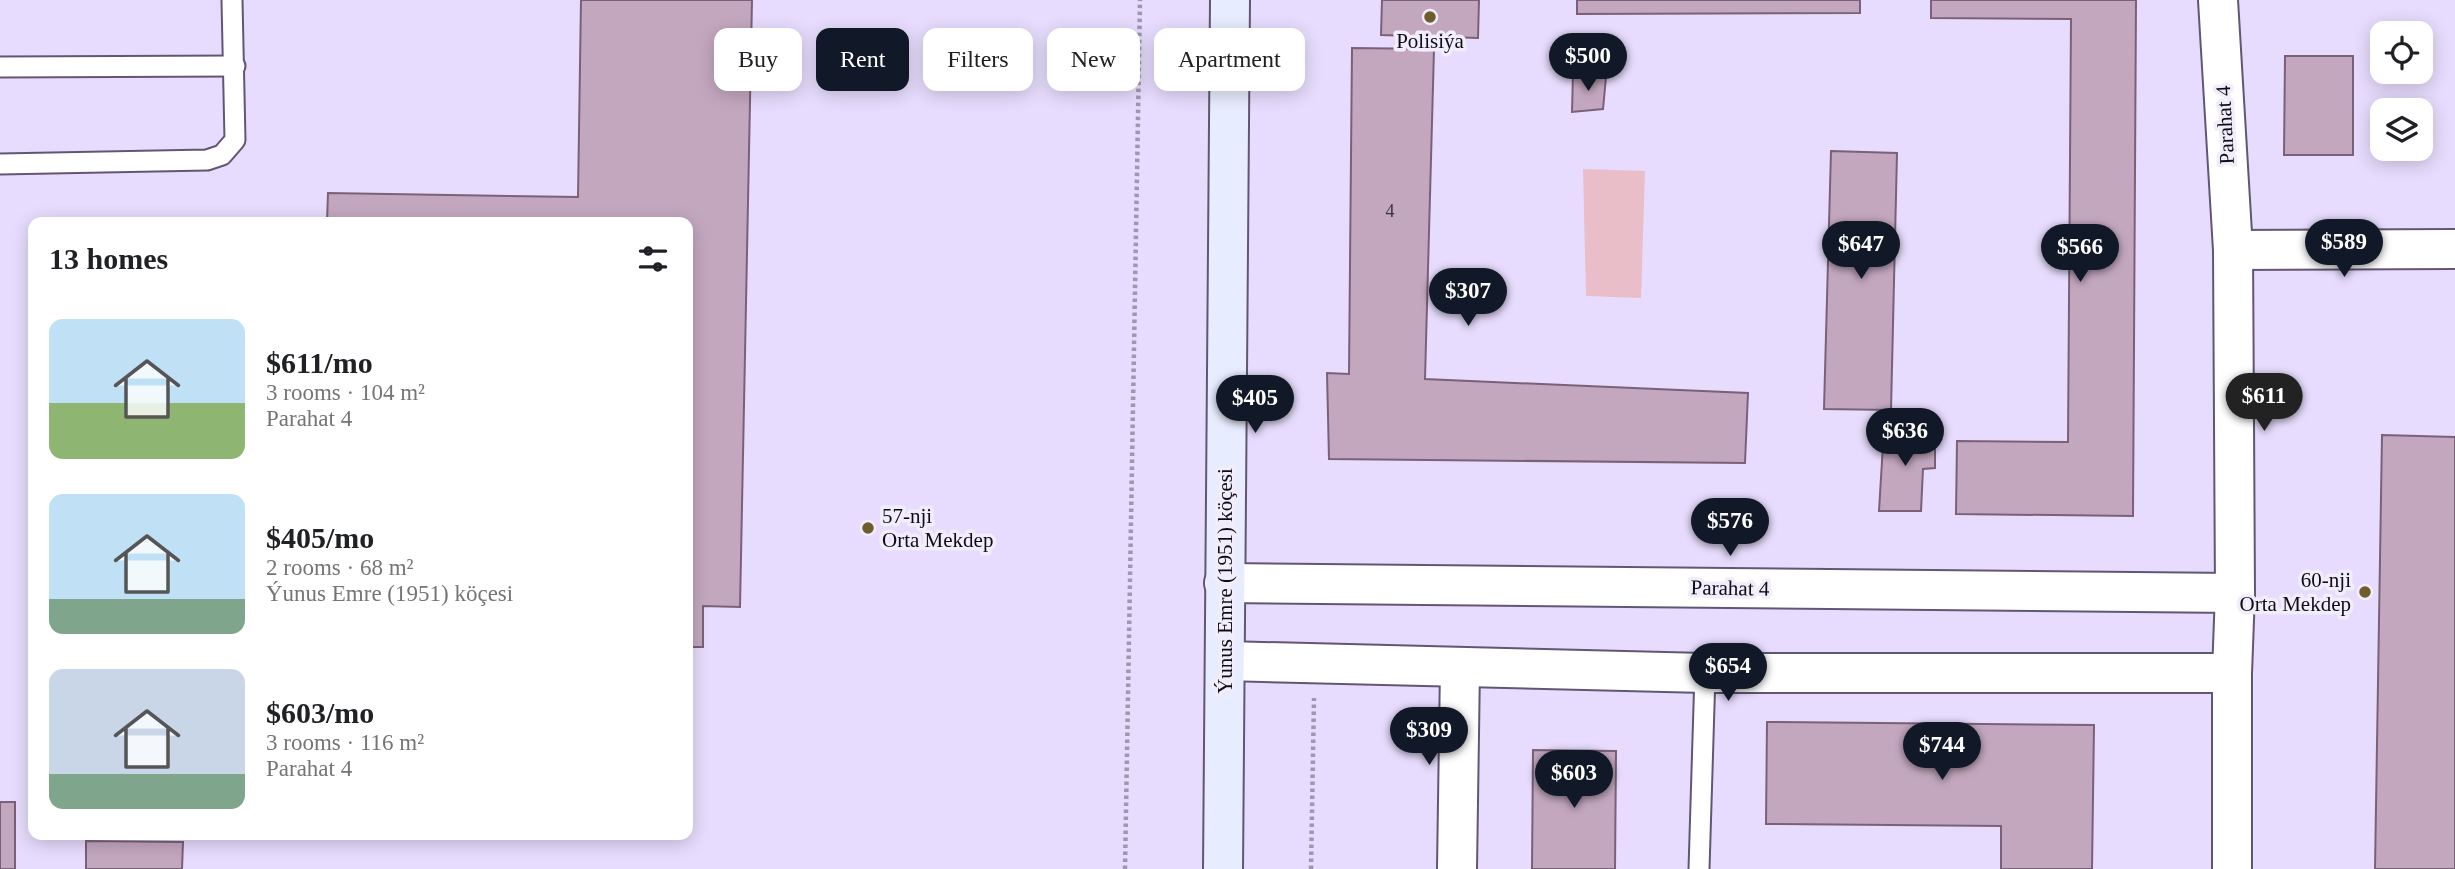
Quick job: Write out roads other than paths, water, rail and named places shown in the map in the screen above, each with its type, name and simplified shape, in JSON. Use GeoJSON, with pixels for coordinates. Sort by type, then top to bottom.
{"type":"FeatureCollection","features":[{"type":"Feature","properties":{"kind":"street","name":"Ýunus Emre (1951) köçesi"},"geometry":{"type":"LineString","coordinates":[[1223,869],[1230,0]]}},
{"type":"Feature","properties":{"kind":"street","name":"Parahat 4"},"geometry":{"type":"LineString","coordinates":[[2218,0],[2233,250],[2235,593],[2232,673],[2232,869]]}},
{"type":"Feature","properties":{"kind":"street"},"geometry":{"type":"LineString","coordinates":[[2233,250],[2455,249]]}},
{"type":"Feature","properties":{"kind":"street","name":"Parahat 4"},"geometry":{"type":"LineString","coordinates":[[1224,583],[2235,593]]}},
{"type":"Feature","properties":{"kind":"street"},"geometry":{"type":"LineString","coordinates":[[1225,661],[1706,673],[2232,673]]}},
{"type":"Feature","properties":{"kind":"street"},"geometry":{"type":"LineString","coordinates":[[1457,869],[1460,667]]}},
{"type":"Feature","properties":{"kind":"lane"},"geometry":{"type":"LineString","coordinates":[[0,164],[207,160],[222,155],[235,140],[232,0]]}},
{"type":"Feature","properties":{"kind":"lane"},"geometry":{"type":"LineString","coordinates":[[0,67],[235,66]]}},
{"type":"Feature","properties":{"kind":"lane"},"geometry":{"type":"LineString","coordinates":[[1699,869],[1706,673]]}},
{"type":"Feature","properties":{"kind":"place","name":"Polisiýa"},"geometry":{"type":"Point","coordinates":[1430,17]}},
{"type":"Feature","properties":{"kind":"place","name":"57-nji Orta Mekdep"},"geometry":{"type":"Point","coordinates":[868,528]}},
{"type":"Feature","properties":{"kind":"place","name":"60-nji Orta Mekdep"},"geometry":{"type":"Point","coordinates":[2365,592]}}]}
